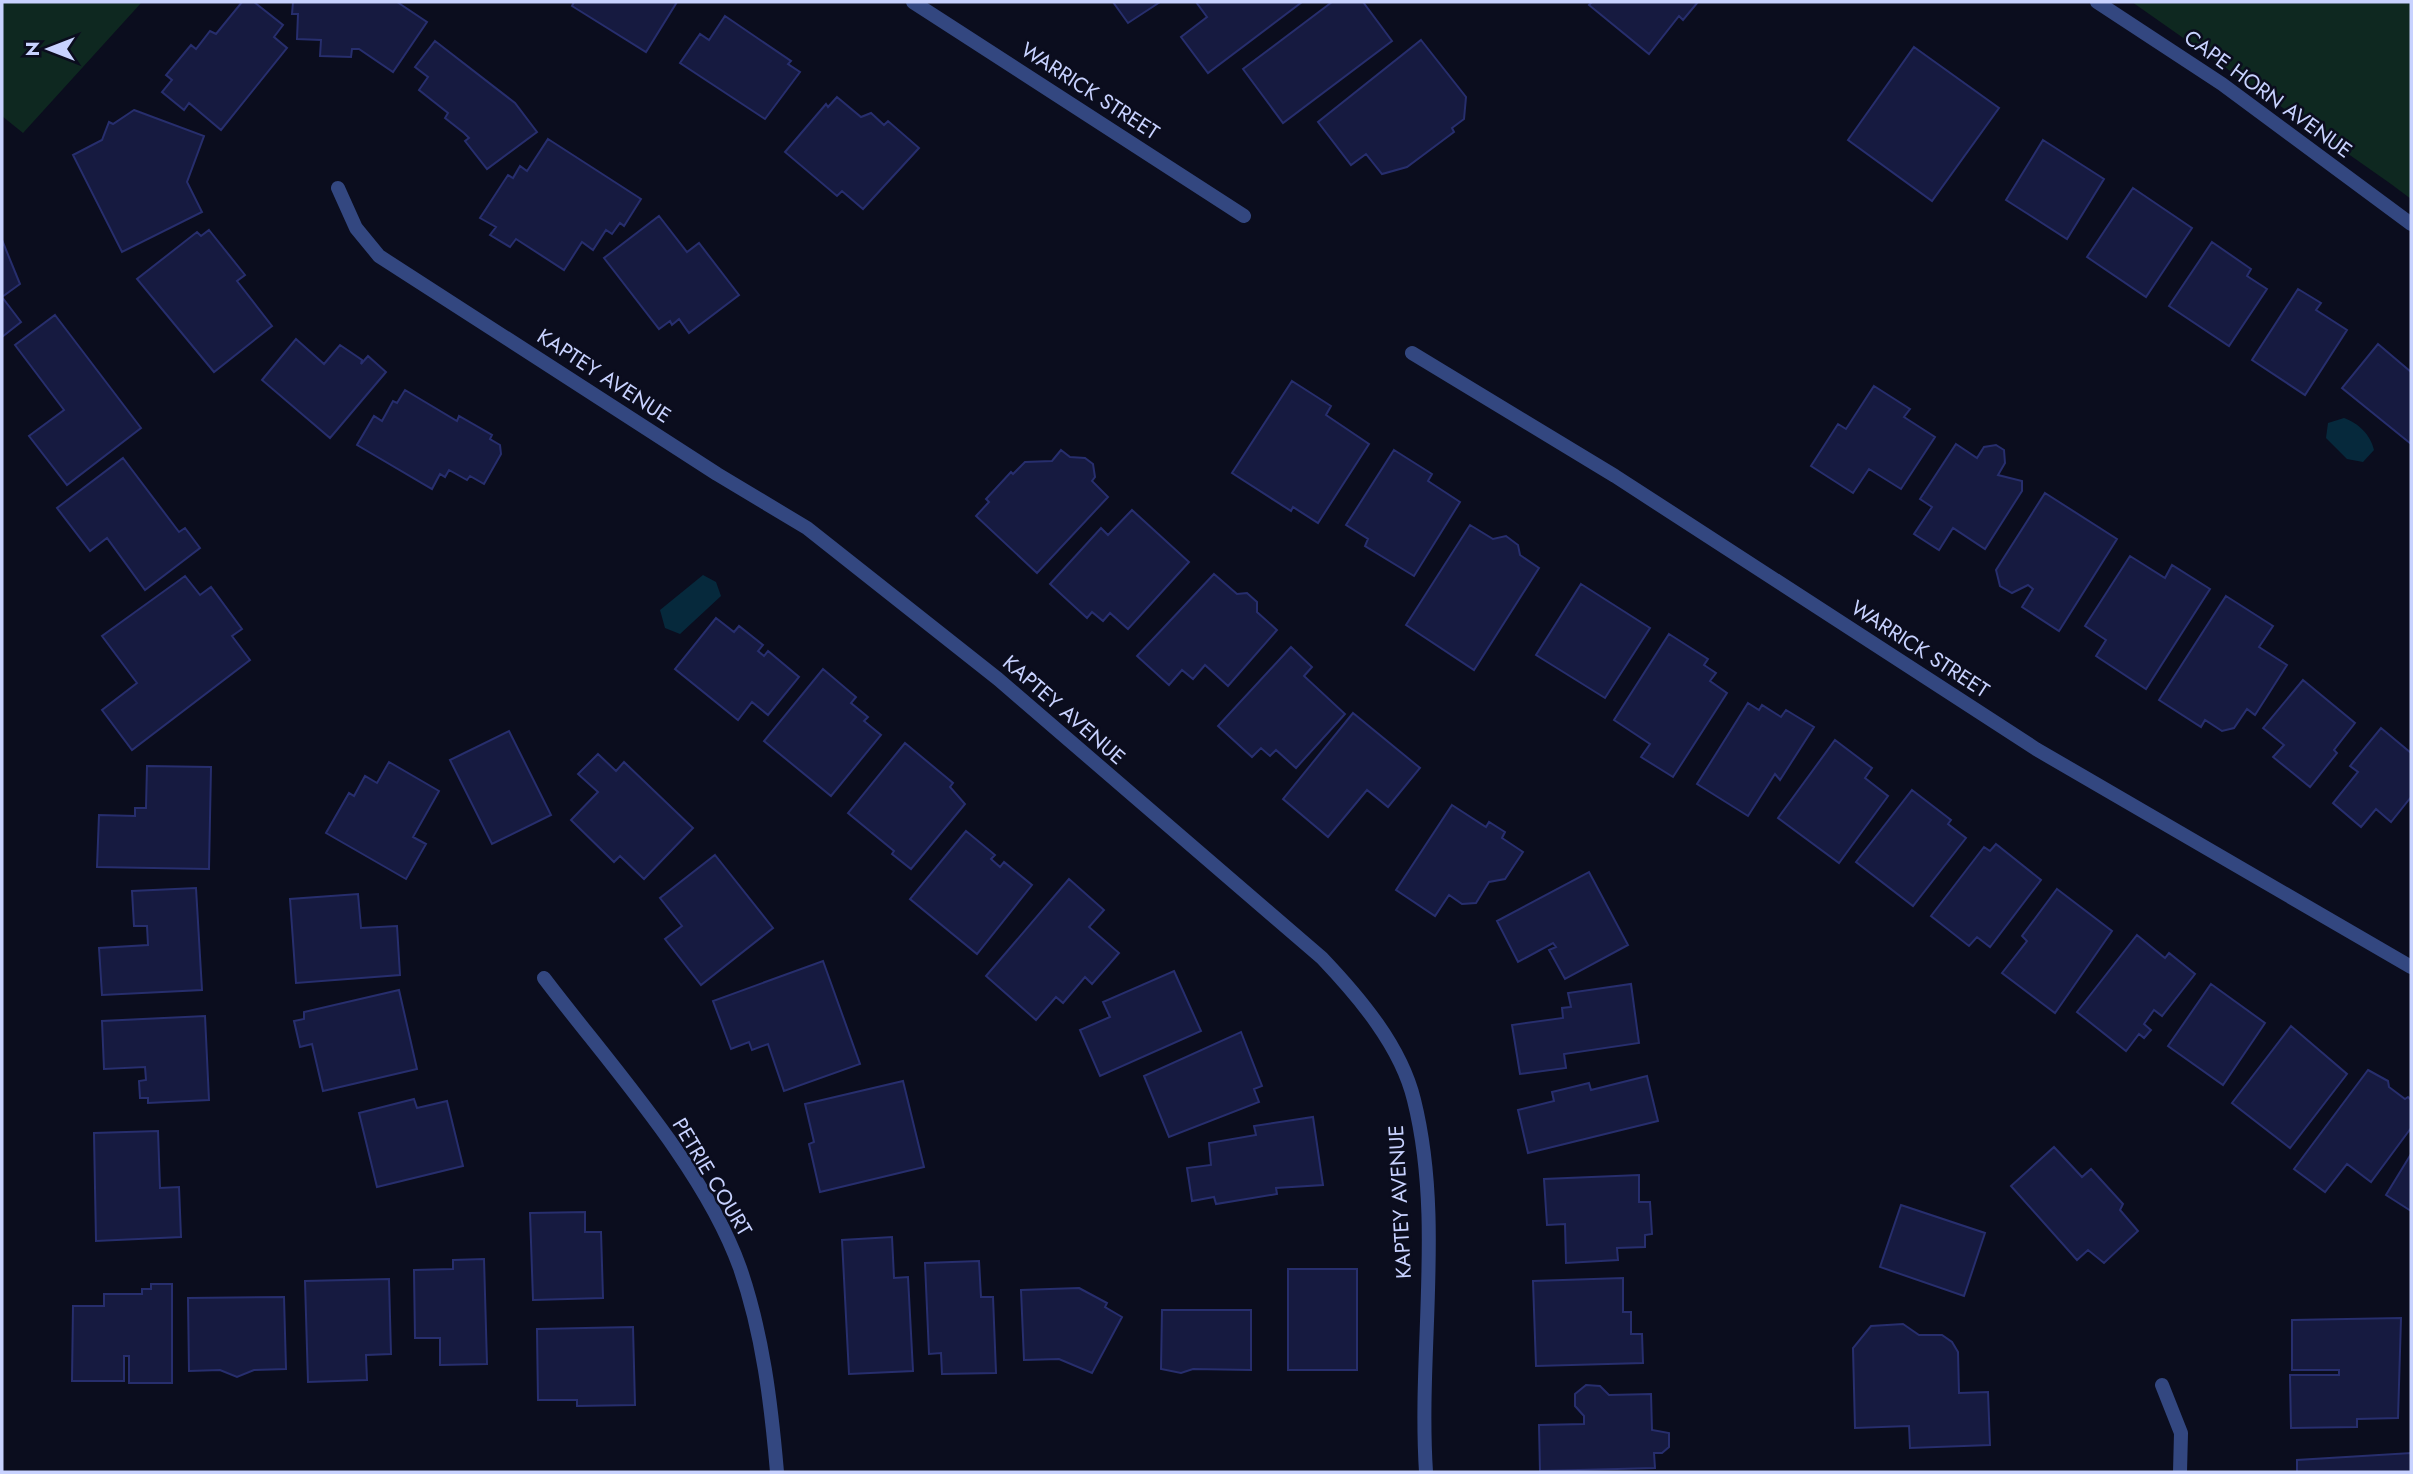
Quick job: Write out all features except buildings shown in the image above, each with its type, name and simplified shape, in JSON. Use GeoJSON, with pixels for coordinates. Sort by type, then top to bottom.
{"type":"FeatureCollection","features":[{"type":"Feature","properties":{"kind":"street","name":"WARRICK STREET"},"geometry":{"type":"LineString","coordinates":[[913,2],[1244,216]]}},
{"type":"Feature","properties":{"kind":"street","name":"CAPE HORN AVENUE"},"geometry":{"type":"LineString","coordinates":[[2097,2],[2222,84],[2411,224]]}},
{"type":"Feature","properties":{"kind":"street","name":"KAPTEY AVENUE"},"geometry":{"type":"LineString","coordinates":[[338,188],[355,228],[379,256],[807,528],[998,679],[1322,958],[1347,984],[1381,1031],[1401,1066],[1414,1098],[1423,1154],[1427,1222],[1426,1472]]}},
{"type":"Feature","properties":{"kind":"street","name":"WARRICK STREET"},"geometry":{"type":"LineString","coordinates":[[1412,353],[1615,476],[2036,749],[2411,967]]}},
{"type":"Feature","properties":{"kind":"street","name":"PETRIE COURT"},"geometry":{"type":"LineString","coordinates":[[544,978],[673,1146],[718,1220],[739,1266],[762,1345],[773,1415],[777,1472]]}},
{"type":"Feature","properties":{"kind":"street"},"geometry":{"type":"LineString","coordinates":[[2162,1385],[2180,1433],[2180,1472]]}},
{"type":"Feature","properties":{"kind":"green space"},"geometry":{"type":"Polygon","coordinates":[[[2,2],[142,2],[23,133],[2,116],[2,2]]]}},
{"type":"Feature","properties":{"kind":"green space"},"geometry":{"type":"Polygon","coordinates":[[[2132,2],[2411,2],[2411,199],[2391,184],[2132,2]]]}},
{"type":"Feature","properties":{"kind":"water"},"geometry":{"type":"Polygon","coordinates":[[[2344,418],[2363,430],[2370,439],[2374,450],[2363,462],[2347,459],[2326,438],[2328,423],[2344,418]]]}},
{"type":"Feature","properties":{"kind":"water"},"geometry":{"type":"Polygon","coordinates":[[[703,575],[716,582],[721,596],[680,634],[665,628],[660,610],[703,575]]]}}]}
